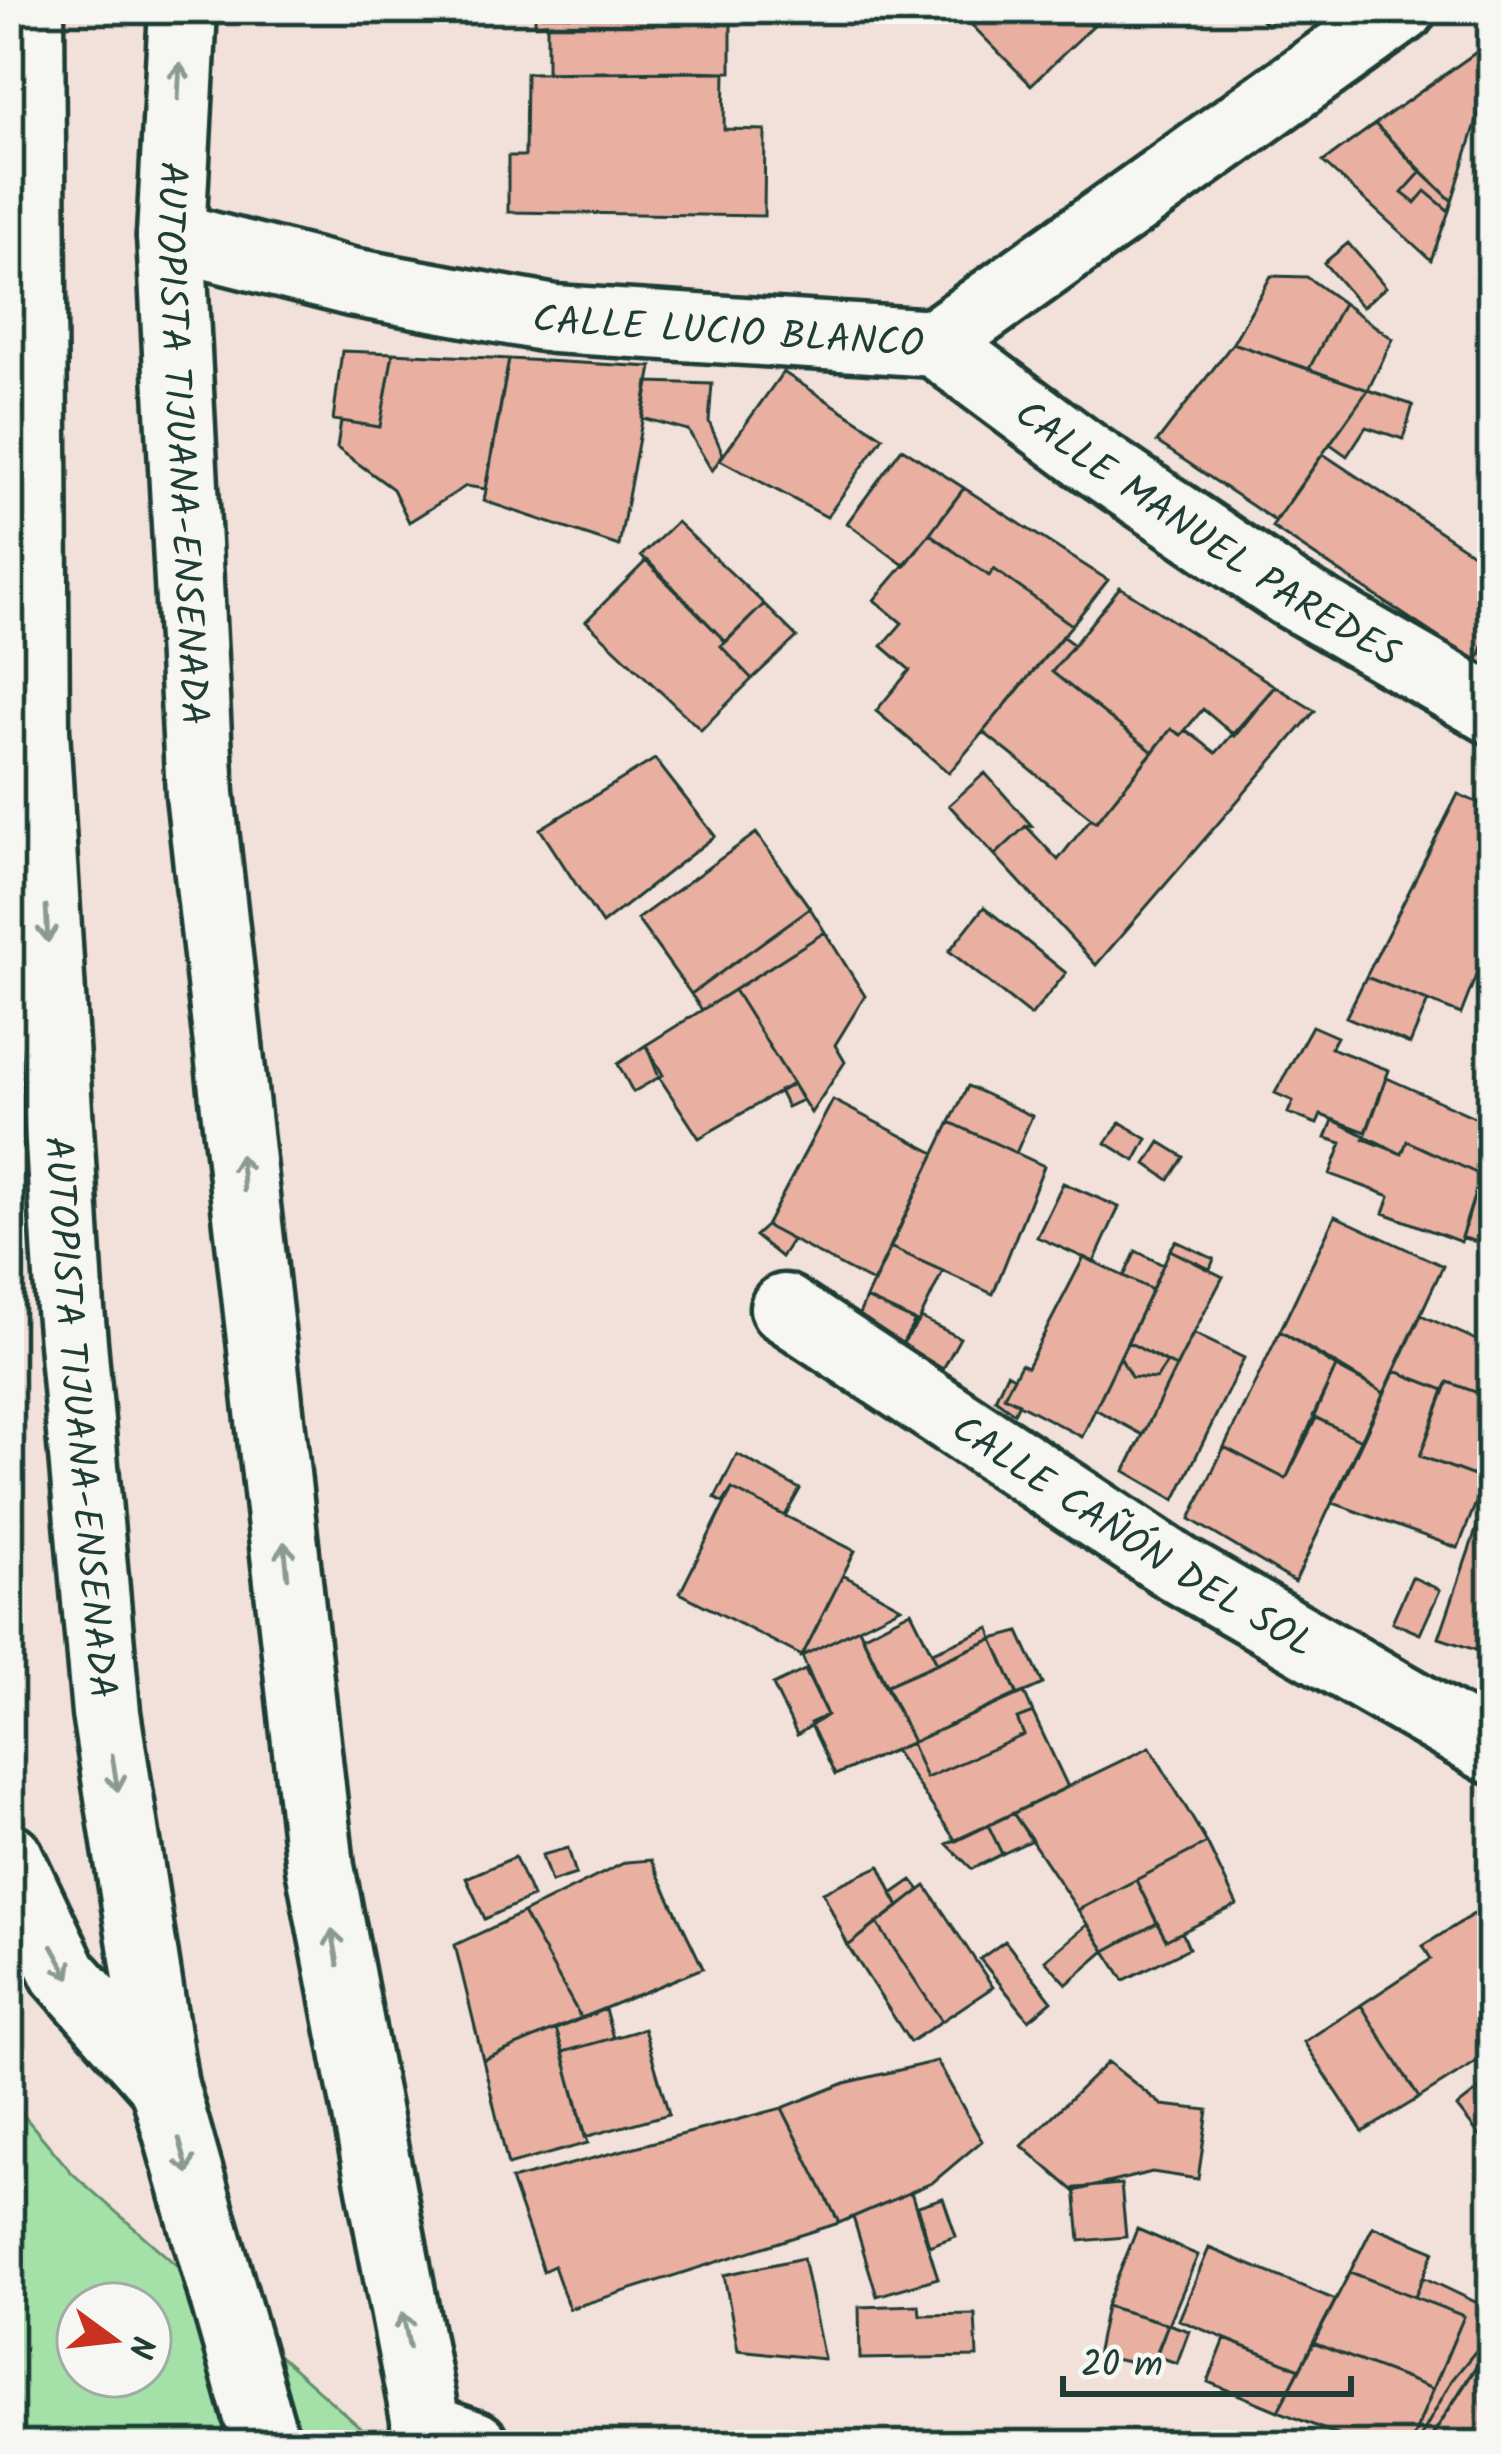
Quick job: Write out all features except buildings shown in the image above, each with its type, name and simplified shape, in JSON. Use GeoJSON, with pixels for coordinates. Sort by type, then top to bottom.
{"type":"FeatureCollection","features":[{"type":"Feature","properties":{"kind":"main road","name":"AUTOPISTA TIJUANA-ENSENADA"},"geometry":{"type":"LineString","coordinates":[[30,9],[35,730],[70,1309],[106,1713],[164,2086],[266,2445]]}},
{"type":"Feature","properties":{"kind":"main road","name":"AUTOPISTA TIJUANA-ENSENADA"},"geometry":{"type":"LineString","coordinates":[[183,9],[171,236],[200,794],[320,1867],[443,2439]]}},
{"type":"Feature","properties":{"kind":"main road","name":"CALLE LUCIO BLANCO"},"geometry":{"type":"LineString","coordinates":[[171,236],[351,281],[554,319],[935,343],[1402,9]]}},
{"type":"Feature","properties":{"kind":"main road","name":"CALLE MANUEL PAREDES"},"geometry":{"type":"LineString","coordinates":[[935,343],[1084,454],[1288,593],[1492,710]]}},
{"type":"Feature","properties":{"kind":"main road","name":"CALLE CAÑÓN DEL SOL"},"geometry":{"type":"LineString","coordinates":[[784,1308],[1178,1569],[1492,1750]]}},
{"type":"Feature","properties":{"kind":"main road"},"geometry":{"type":"LineString","coordinates":[[9,1858],[64,1973],[164,2086]]}},
{"type":"Feature","properties":{"kind":"green space"},"geometry":{"type":"Polygon","coordinates":[[[9,2098],[72,2173],[369,2435],[394,2445],[9,2445],[9,2098]]]}}]}
